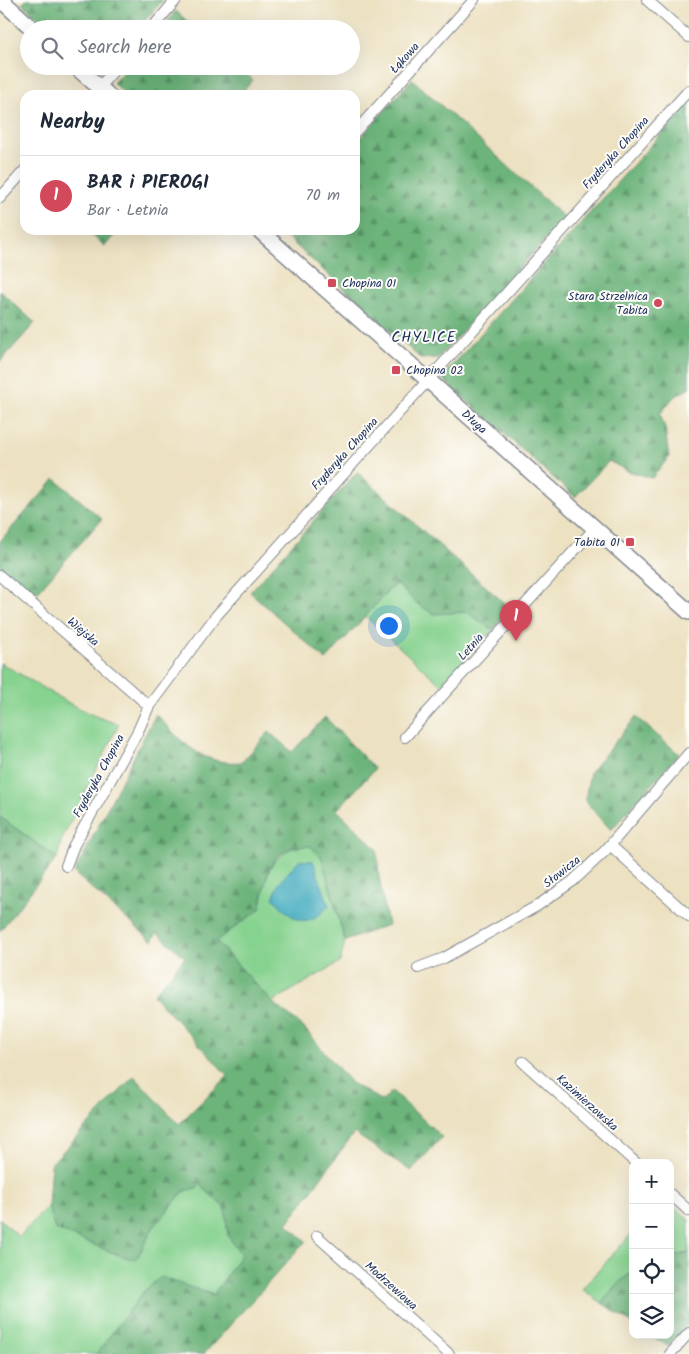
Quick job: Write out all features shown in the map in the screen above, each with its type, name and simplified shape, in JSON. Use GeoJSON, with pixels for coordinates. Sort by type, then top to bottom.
{"type":"FeatureCollection","features":[{"type":"Feature","properties":{"kind":"street"},"geometry":{"type":"LineString","coordinates":[[1,0],[23,20]]}},
{"type":"Feature","properties":{"kind":"street"},"geometry":{"type":"LineString","coordinates":[[159,20],[176,0]]}},
{"type":"Feature","properties":{"kind":"street","name":"Łąkowa"},"geometry":{"type":"LineString","coordinates":[[360,126],[474,0]]}},
{"type":"Feature","properties":{"kind":"street"},"geometry":{"type":"LineString","coordinates":[[647,0],[689,37]]}},
{"type":"Feature","properties":{"kind":"street"},"geometry":{"type":"LineString","coordinates":[[84,75],[98,90]]}},
{"type":"Feature","properties":{"kind":"street"},"geometry":{"type":"LineString","coordinates":[[101,90],[112,75]]}},
{"type":"Feature","properties":{"kind":"street","name":"Fryderyka Chopina"},"geometry":{"type":"LineString","coordinates":[[66,866],[74,846],[138,731],[149,706],[216,616],[689,90]]}},
{"type":"Feature","properties":{"kind":"street"},"geometry":{"type":"LineString","coordinates":[[0,198],[20,176]]}},
{"type":"Feature","properties":{"kind":"street","name":"Długa"},"geometry":{"type":"LineString","coordinates":[[267,235],[428,381],[689,612]]}},
{"type":"Feature","properties":{"kind":"street","name":"Letnia"},"geometry":{"type":"LineString","coordinates":[[405,737],[594,529]]}},
{"type":"Feature","properties":{"kind":"street","name":"Wiejska"},"geometry":{"type":"LineString","coordinates":[[0,576],[149,706]]}},
{"type":"Feature","properties":{"kind":"street","name":"Słowicza"},"geometry":{"type":"LineString","coordinates":[[418,968],[444,958],[538,906],[573,881],[610,845],[689,753]]}},
{"type":"Feature","properties":{"kind":"street"},"geometry":{"type":"LineString","coordinates":[[610,845],[689,916]]}},
{"type":"Feature","properties":{"kind":"street","name":"Kazimierzowska"},"geometry":{"type":"LineString","coordinates":[[523,1062],[632,1159]]}},
{"type":"Feature","properties":{"kind":"street"},"geometry":{"type":"LineString","coordinates":[[674,1198],[689,1211]]}},
{"type":"Feature","properties":{"kind":"street","name":"Modrzewiowa"},"geometry":{"type":"LineString","coordinates":[[318,1236],[449,1354]]}},
{"type":"Feature","properties":{"kind":"street"},"geometry":{"type":"LineString","coordinates":[[670,1354],[689,1333]]}},
{"type":"Feature","properties":{"kind":"green space"},"geometry":{"type":"Polygon","coordinates":[[[26,0],[163,0],[145,20],[41,20],[22,4],[26,0]]]}},
{"type":"Feature","properties":{"kind":"green space"},"geometry":{"type":"Polygon","coordinates":[[[176,11],[186,20],[168,20],[176,11]]]}},
{"type":"Feature","properties":{"kind":"green space"},"geometry":{"type":"Polygon","coordinates":[[[120,75],[248,75],[253,80],[244,90],[121,90],[113,83],[120,75]]]}},
{"type":"Feature","properties":{"kind":"green space"},"geometry":{"type":"Polygon","coordinates":[[[412,79],[565,218],[438,358],[421,359],[285,235],[360,235],[360,138],[412,79]]]}},
{"type":"Feature","properties":{"kind":"green space"},"geometry":{"type":"Polygon","coordinates":[[[689,103],[689,388],[673,398],[660,414],[665,428],[669,457],[652,478],[627,471],[609,461],[575,497],[441,378],[689,103]]]}},
{"type":"Feature","properties":{"kind":"green space"},"geometry":{"type":"Polygon","coordinates":[[[92,235],[115,235],[105,246],[92,235]]]}},
{"type":"Feature","properties":{"kind":"green space"},"geometry":{"type":"Polygon","coordinates":[[[0,291],[35,323],[0,362],[0,291]]]}},
{"type":"Feature","properties":{"kind":"green space"},"geometry":{"type":"Polygon","coordinates":[[[357,472],[510,608],[493,630],[467,612],[434,614],[419,605],[395,583],[326,660],[250,592],[357,472]]]}},
{"type":"Feature","properties":{"kind":"green space"},"geometry":{"type":"Polygon","coordinates":[[[55,479],[102,519],[34,596],[0,567],[0,541],[55,479]]]}},
{"type":"Feature","properties":{"kind":"green space"},"geometry":{"type":"Polygon","coordinates":[[[396,583],[419,605],[446,613],[467,612],[493,630],[441,685],[365,616],[396,583]]]}},
{"type":"Feature","properties":{"kind":"green space"},"geometry":{"type":"Polygon","coordinates":[[[0,663],[88,713],[119,724],[62,839],[57,858],[0,817],[0,663]]]}},
{"type":"Feature","properties":{"kind":"green space"},"geometry":{"type":"Polygon","coordinates":[[[156,714],[193,750],[203,756],[228,762],[242,762],[269,732],[292,752],[325,717],[375,769],[337,810],[377,849],[379,877],[388,925],[345,941],[321,856],[310,846],[296,847],[285,851],[277,857],[272,865],[260,909],[216,941],[272,1002],[303,1027],[351,1083],[382,1101],[392,1091],[442,1137],[411,1171],[354,1133],[287,1224],[306,1241],[204,1354],[96,1354],[144,1291],[161,1277],[213,1295],[241,1255],[228,1235],[225,1208],[201,1186],[183,1192],[153,1228],[136,1260],[115,1254],[55,1229],[48,1206],[51,1164],[134,1076],[179,1124],[228,1076],[153,995],[185,957],[157,933],[152,941],[74,873],[156,714]]]}},
{"type":"Feature","properties":{"kind":"green space"},"geometry":{"type":"Polygon","coordinates":[[[636,717],[679,754],[611,830],[585,801],[590,772],[636,717]]]}},
{"type":"Feature","properties":{"kind":"green space"},"geometry":{"type":"Polygon","coordinates":[[[0,817],[57,858],[0,931],[0,817]]]}},
{"type":"Feature","properties":{"kind":"green space"},"geometry":{"type":"Polygon","coordinates":[[[295,846],[310,846],[321,856],[345,941],[340,962],[272,1002],[216,941],[260,909],[268,872],[277,859],[295,846]]]}},
{"type":"Feature","properties":{"kind":"green space"},"geometry":{"type":"Polygon","coordinates":[[[201,1186],[225,1208],[228,1235],[241,1255],[214,1295],[197,1289],[144,1291],[96,1354],[0,1354],[0,1219],[19,1237],[48,1206],[56,1229],[106,1250],[136,1260],[153,1228],[183,1192],[201,1186]]]}},
{"type":"Feature","properties":{"kind":"green space"},"geometry":{"type":"Polygon","coordinates":[[[674,1207],[689,1220],[689,1253],[674,1256],[674,1207]]]}},
{"type":"Feature","properties":{"kind":"green space"},"geometry":{"type":"Polygon","coordinates":[[[629,1236],[629,1274],[614,1287],[602,1303],[582,1289],[629,1236]]]}},
{"type":"Feature","properties":{"kind":"green space"},"geometry":{"type":"Polygon","coordinates":[[[689,1253],[689,1322],[668,1346],[656,1339],[674,1339],[674,1256],[689,1253]]]}},
{"type":"Feature","properties":{"kind":"green space"},"geometry":{"type":"Polygon","coordinates":[[[629,1274],[629,1321],[602,1303],[614,1287],[629,1274]]]}},
{"type":"Feature","properties":{"kind":"water"},"geometry":{"type":"Polygon","coordinates":[[[299,860],[313,861],[329,906],[321,914],[306,920],[293,917],[273,898],[279,883],[299,860]]]}},
{"type":"Feature","properties":{"kind":"place","name":"Chopina 01"},"geometry":{"type":"Point","coordinates":[332,283]}},
{"type":"Feature","properties":{"kind":"place","name":"Stara Strzelnica Tabita"},"geometry":{"type":"Point","coordinates":[658,303]}},
{"type":"Feature","properties":{"kind":"place","name":"Chopina 02"},"geometry":{"type":"Point","coordinates":[396,370]}},
{"type":"Feature","properties":{"kind":"place","name":"Tabita 01"},"geometry":{"type":"Point","coordinates":[630,542]}},
{"type":"Feature","properties":{"kind":"place","name":"BAR i PIEROGI"},"geometry":{"type":"Point","coordinates":[516,641]}},
{"type":"Feature","properties":{"kind":"district","name":"CHYLICE"},"geometry":{"type":"Point","coordinates":[424,338]}}]}
